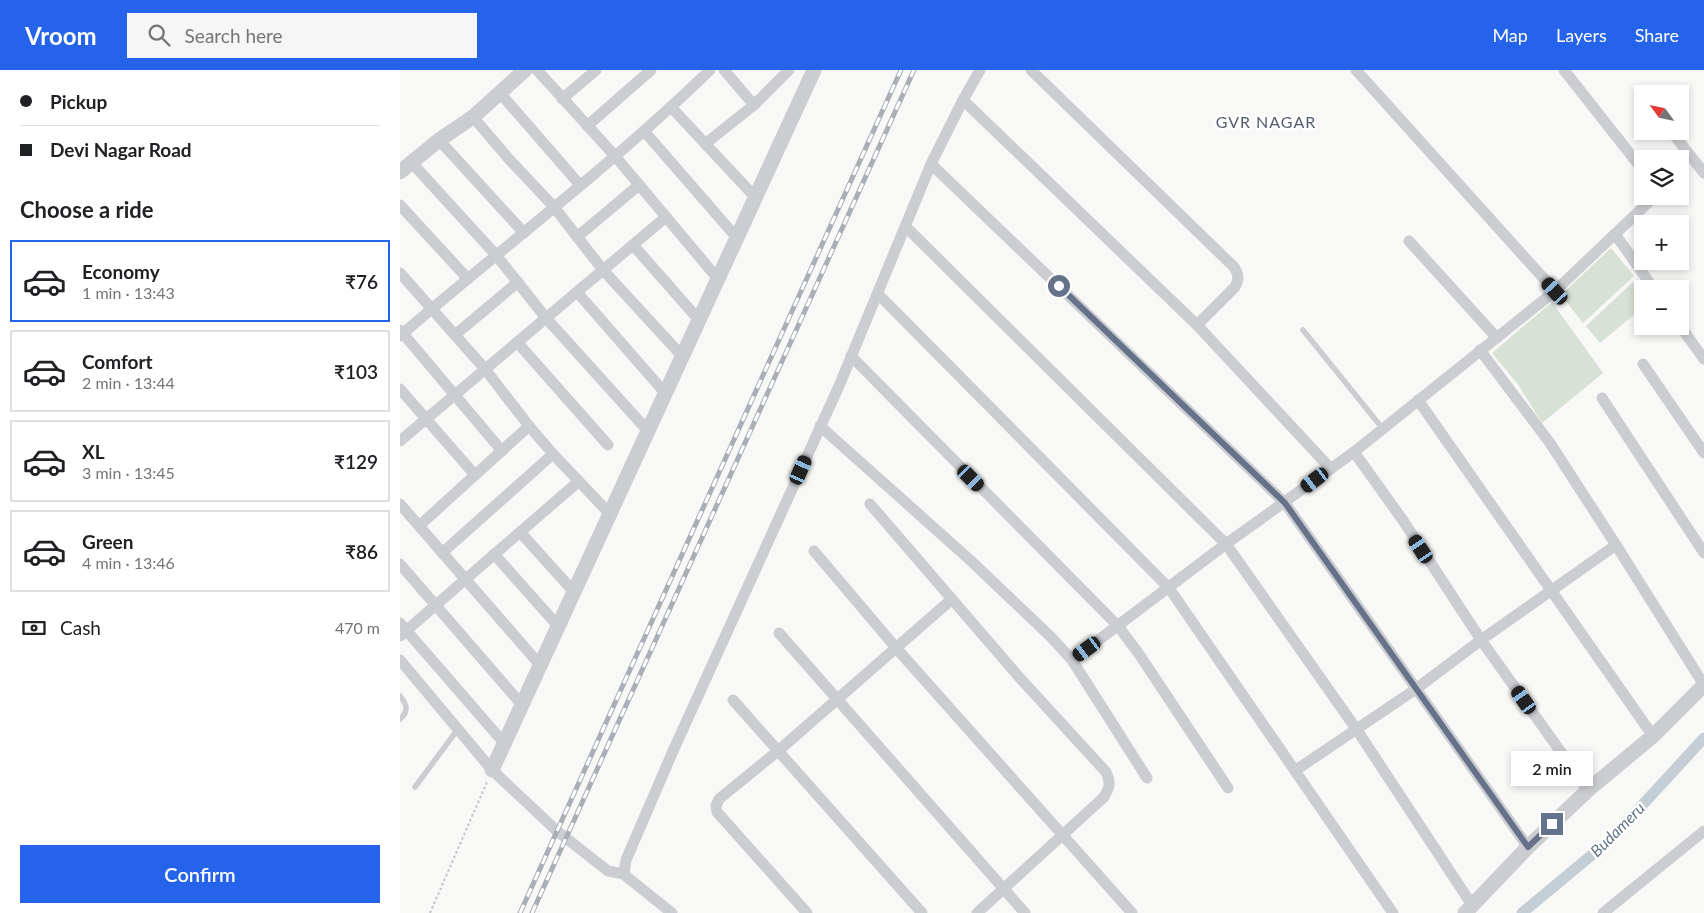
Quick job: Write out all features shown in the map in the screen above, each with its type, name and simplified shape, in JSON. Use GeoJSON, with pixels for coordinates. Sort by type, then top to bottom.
{"type":"FeatureCollection","features":[{"type":"Feature","properties":{"kind":"street"},"geometry":{"type":"LineString","coordinates":[[525,70],[472,117],[439,140],[406,167],[496,255],[546,318],[648,431]]}},
{"type":"Feature","properties":{"kind":"street"},"geometry":{"type":"LineString","coordinates":[[537,70],[615,156],[718,279]]}},
{"type":"Feature","properties":{"kind":"street"},"geometry":{"type":"LineString","coordinates":[[562,99],[596,70]]}},
{"type":"Feature","properties":{"kind":"street"},"geometry":{"type":"LineString","coordinates":[[587,126],[651,70]]}},
{"type":"Feature","properties":{"kind":"street"},"geometry":{"type":"LineString","coordinates":[[502,451],[455,394],[401,334],[615,156],[672,107],[710,70]]}},
{"type":"Feature","properties":{"kind":"street"},"geometry":{"type":"LineString","coordinates":[[724,70],[754,105]]}},
{"type":"Feature","properties":{"kind":"street"},"geometry":{"type":"LineString","coordinates":[[705,144],[754,105],[776,75],[789,70]]}},
{"type":"Feature","properties":{"kind":"street"},"geometry":{"type":"LineString","coordinates":[[492,770],[814,70]]}},
{"type":"Feature","properties":{"kind":"street"},"geometry":{"type":"LineString","coordinates":[[627,877],[626,860],[673,751],[851,356],[932,164],[980,70]]}},
{"type":"Feature","properties":{"kind":"street"},"geometry":{"type":"LineString","coordinates":[[1031,70],[1234,267],[1238,274],[1235,287],[1197,325]]}},
{"type":"Feature","properties":{"kind":"street"},"geometry":{"type":"LineString","coordinates":[[1356,70],[1555,291]]}},
{"type":"Feature","properties":{"kind":"street"},"geometry":{"type":"LineString","coordinates":[[1564,70],[1634,158]]}},
{"type":"Feature","properties":{"kind":"street"},"geometry":{"type":"LineString","coordinates":[[500,93],[580,185]]}},
{"type":"Feature","properties":{"kind":"street"},"geometry":{"type":"LineString","coordinates":[[963,100],[1197,325],[1330,469]]}},
{"type":"Feature","properties":{"kind":"street"},"geometry":{"type":"LineString","coordinates":[[672,107],[756,197]]}},
{"type":"Feature","properties":{"kind":"street"},"geometry":{"type":"LineString","coordinates":[[472,117],[554,207],[603,270],[682,356]]}},
{"type":"Feature","properties":{"kind":"street"},"geometry":{"type":"LineString","coordinates":[[644,131],[737,238]]}},
{"type":"Feature","properties":{"kind":"street"},"geometry":{"type":"LineString","coordinates":[[439,140],[524,233]]}},
{"type":"Feature","properties":{"kind":"street"},"geometry":{"type":"LineString","coordinates":[[1678,140],[1704,171]]}},
{"type":"Feature","properties":{"kind":"street"},"geometry":{"type":"LineString","coordinates":[[932,164],[1285,503],[1528,847]]}},
{"type":"Feature","properties":{"kind":"street"},"geometry":{"type":"LineString","coordinates":[[577,237],[639,185]]}},
{"type":"Feature","properties":{"kind":"street"},"geometry":{"type":"LineString","coordinates":[[400,205],[468,279]]}},
{"type":"Feature","properties":{"kind":"street"},"geometry":{"type":"LineString","coordinates":[[1072,660],[1383,429],[1555,291],[1645,205]]}},
{"type":"Feature","properties":{"kind":"street"},"geometry":{"type":"LineString","coordinates":[[400,441],[666,217]]}},
{"type":"Feature","properties":{"kind":"street"},"geometry":{"type":"LineString","coordinates":[[906,227],[1226,544],[1357,730],[1469,909],[1528,847],[1588,790],[1653,736],[1704,685],[1550,443],[1480,350]]}},
{"type":"Feature","properties":{"kind":"street"},"geometry":{"type":"LineString","coordinates":[[1615,234],[1648,280]]}},
{"type":"Feature","properties":{"kind":"street"},"geometry":{"type":"LineString","coordinates":[[1409,241],[1497,338]]}},
{"type":"Feature","properties":{"kind":"street"},"geometry":{"type":"LineString","coordinates":[[633,245],[699,320]]}},
{"type":"Feature","properties":{"kind":"street"},"geometry":{"type":"LineString","coordinates":[[400,273],[486,369],[552,454],[610,514]]}},
{"type":"Feature","properties":{"kind":"street"},"geometry":{"type":"LineString","coordinates":[[455,334],[518,282]]}},
{"type":"Feature","properties":{"kind":"street"},"geometry":{"type":"LineString","coordinates":[[577,292],[666,393]]}},
{"type":"Feature","properties":{"kind":"street"},"geometry":{"type":"LineString","coordinates":[[878,294],[1169,588],[1393,913]]}},
{"type":"Feature","properties":{"kind":"street"},"geometry":{"type":"LineString","coordinates":[[1687,335],[1704,359]]}},
{"type":"Feature","properties":{"kind":"street"},"geometry":{"type":"LineString","coordinates":[[518,342],[608,445]]}},
{"type":"Feature","properties":{"kind":"street"},"geometry":{"type":"LineString","coordinates":[[851,356],[1118,626],[1139,654],[1228,788]]}},
{"type":"Feature","properties":{"kind":"street"},"geometry":{"type":"LineString","coordinates":[[1644,364],[1704,453]]}},
{"type":"Feature","properties":{"kind":"street"},"geometry":{"type":"LineString","coordinates":[[400,389],[475,475]]}},
{"type":"Feature","properties":{"kind":"street"},"geometry":{"type":"LineString","coordinates":[[1602,398],[1704,553]]}},
{"type":"Feature","properties":{"kind":"street"},"geometry":{"type":"LineString","coordinates":[[1418,400],[1653,736]]}},
{"type":"Feature","properties":{"kind":"street"},"geometry":{"type":"LineString","coordinates":[[419,526],[529,426]]}},
{"type":"Feature","properties":{"kind":"street"},"geometry":{"type":"LineString","coordinates":[[820,426],[970,560],[1051,637],[1072,660],[1147,778]]}},
{"type":"Feature","properties":{"kind":"street"},"geometry":{"type":"LineString","coordinates":[[1354,452],[1402,519],[1481,640],[1588,790]]}},
{"type":"Feature","properties":{"kind":"street"},"geometry":{"type":"LineString","coordinates":[[442,553],[552,454]]}},
{"type":"Feature","properties":{"kind":"street"},"geometry":{"type":"LineString","coordinates":[[504,743],[402,630],[436,605],[578,482]]}},
{"type":"Feature","properties":{"kind":"street"},"geometry":{"type":"LineString","coordinates":[[400,504],[540,665]]}},
{"type":"Feature","properties":{"kind":"street"},"geometry":{"type":"LineString","coordinates":[[870,504],[1019,677],[1106,772],[1110,780],[1110,789],[1103,798],[977,913]]}},
{"type":"Feature","properties":{"kind":"street"},"geometry":{"type":"LineString","coordinates":[[520,532],[574,592]]}},
{"type":"Feature","properties":{"kind":"street"},"geometry":{"type":"LineString","coordinates":[[1296,770],[1416,689],[1481,640],[1616,545]]}},
{"type":"Feature","properties":{"kind":"street"},"geometry":{"type":"LineString","coordinates":[[814,551],[897,649],[1132,913]]}},
{"type":"Feature","properties":{"kind":"street"},"geometry":{"type":"LineString","coordinates":[[494,554],[558,626]]}},
{"type":"Feature","properties":{"kind":"street"},"geometry":{"type":"LineString","coordinates":[[400,564],[522,705]]}},
{"type":"Feature","properties":{"kind":"street"},"geometry":{"type":"LineString","coordinates":[[807,913],[718,812],[716,806],[719,799],[897,649],[952,599]]}},
{"type":"Feature","properties":{"kind":"street"},"geometry":{"type":"LineString","coordinates":[[778,633],[1025,913]]}},
{"type":"Feature","properties":{"kind":"street"},"geometry":{"type":"LineString","coordinates":[[400,660],[492,770],[557,831],[608,871],[627,877],[672,913]]}},
{"type":"Feature","properties":{"kind":"street"},"geometry":{"type":"LineString","coordinates":[[733,700],[922,913]]}},
{"type":"Feature","properties":{"kind":"street"},"geometry":{"type":"LineString","coordinates":[[1603,913],[1704,831]]}},
{"type":"Feature","properties":{"kind":"lane"},"geometry":{"type":"LineString","coordinates":[[1303,330],[1383,429]]}},
{"type":"Feature","properties":{"kind":"lane"},"geometry":{"type":"LineString","coordinates":[[400,696],[407,709],[400,719]]}},
{"type":"Feature","properties":{"kind":"lane"},"geometry":{"type":"LineString","coordinates":[[415,787],[458,729]]}},
{"type":"Feature","properties":{"kind":"path"},"geometry":{"type":"LineString","coordinates":[[430,913],[492,770]]}},
{"type":"Feature","properties":{"kind":"shaded area"},"geometry":{"type":"Polygon","coordinates":[[[1611,248],[1634,276],[1583,323],[1561,295],[1611,248]]]}},
{"type":"Feature","properties":{"kind":"shaded area"},"geometry":{"type":"Polygon","coordinates":[[[1634,281],[1634,315],[1600,343],[1586,326],[1634,281]]]}},
{"type":"Feature","properties":{"kind":"shaded area"},"geometry":{"type":"Polygon","coordinates":[[[1552,302],[1603,373],[1542,423],[1519,386],[1492,353],[1552,302]]]}},
{"type":"Feature","properties":{"kind":"waterway","name":"Budameru"},"geometry":{"type":"LineString","coordinates":[[1522,913],[1611,839],[1704,738]]}},
{"type":"Feature","properties":{"kind":"railway"},"geometry":{"type":"LineString","coordinates":[[520,913],[901,70]]}},
{"type":"Feature","properties":{"kind":"railway"},"geometry":{"type":"LineString","coordinates":[[532,913],[914,70]]}},
{"type":"Feature","properties":{"kind":"district","name":"GVR NAGAR"},"geometry":{"type":"Point","coordinates":[1266,121]}},
{"type":"Feature","properties":{"kind":"route"},"geometry":{"type":"LineString","coordinates":[[1059,286],[1285,503],[1528,847],[1552,824]]}}]}
